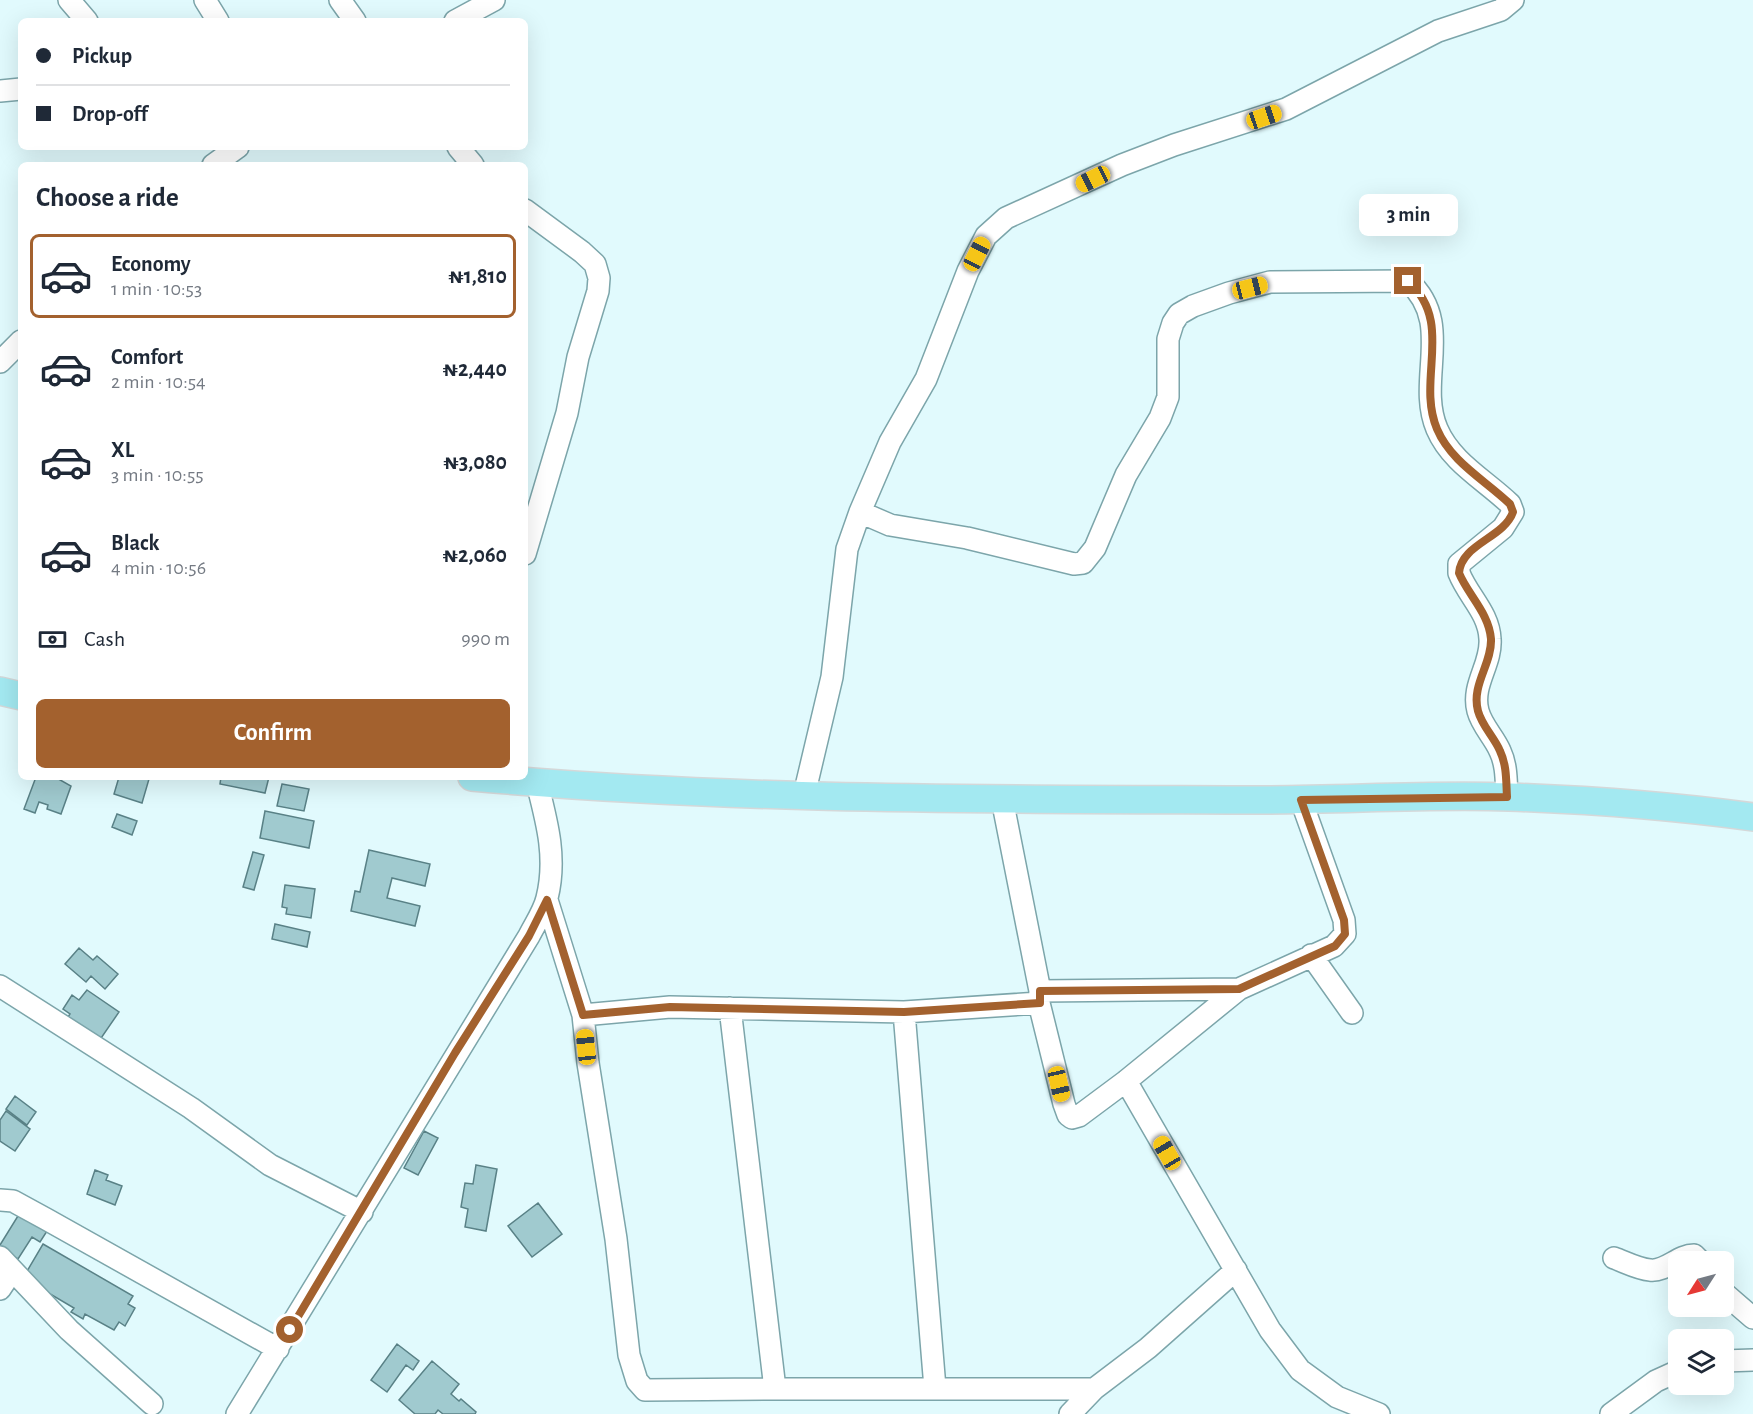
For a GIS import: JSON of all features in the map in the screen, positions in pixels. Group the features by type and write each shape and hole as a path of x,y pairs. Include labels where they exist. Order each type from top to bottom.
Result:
{"main road":[{"path":"0,692 18,695"},
{"path":"515,780 537,783 804,795 1002,800 1507,797 1678,807 1753,817"}],"street":[{"path":"69,0 84,18"},
{"path":"205,0 217,18"},
{"path":"340,0 353,18"},
{"path":"461,18 494,0"},
{"path":"804,795 831,677 848,549 860,512 890,442 926,379 968,271 986,237 1006,218 1122,165 1174,145 1286,110 1438,31 1501,10 1513,0"},
{"path":"0,91 18,89"},
{"path":"217,162 234,150"},
{"path":"460,150 470,162"},
{"path":"528,212 595,264 599,278 598,291 578,357 567,413 528,544"},
{"path":"860,512 890,525 967,538 1074,564 1083,563 1095,548 1126,475 1160,418 1168,397 1168,339 1173,323 1179,314 1193,306 1270,282 1408,281 1417,289 1431,313 1433,417 1437,430 1458,459 1506,499 1513,512 1503,528 1459,564 1459,573 1489,628 1489,658 1477,689 1476,703 1485,727 1500,749 1506,765 1507,797"},
{"path":"0,362 18,344"},
{"path":"237,1414 362,1212 455,1053 529,936 547,900 553,861 548,825 537,783"},
{"path":"1002,800 1040,997 1068,1115 1072,1118 1126,1082 1239,989 1335,946 1345,934 1344,920 1301,800"},
{"path":"547,900 583,1015 588,1063 616,1239 629,1355 637,1381 645,1390 1094,1389"},
{"path":"1311,955 1352,1012"},
{"path":"0,986 191,1108 270,1166 362,1212"},
{"path":"583,1015 670,1007 904,1012 1040,997 1239,989"},
{"path":"730,1008 775,1389"},
{"path":"904,1012 935,1388"},
{"path":"1126,1082 1270,1330 1300,1370 1337,1397 1378,1414"},
{"path":"0,1200 13,1201 278,1349"},
{"path":"1614,1258 1651,1271 1668,1265"},
{"path":"1070,1414 1094,1389 1148,1348 1236,1270"},
{"path":"4,1272 152,1404"},
{"path":"1734,1302 1753,1318"},
{"path":"1734,1361 1753,1360"},
{"path":"1611,1414 1656,1381 1668,1376"}],"building":[{"path":"35,780 60,780 71,786 61,814 47,809 48,805 39,802 35,813 24,809"},
{"path":"118,780 149,780 142,803 114,794"},
{"path":"221,780 268,780 265,793 220,784"},
{"path":"282,784 309,789 304,811 277,806"},
{"path":"265,811 314,821 309,848 260,838"},
{"path":"117,814 137,821 132,835 112,827"},
{"path":"369,850 430,864 425,886 392,878 387,898 420,906 415,926 351,911 355,891 360,892"},
{"path":"253,852 264,855 254,890 243,887"},
{"path":"285,885 315,889 311,918 286,914 287,908 282,907"},
{"path":"275,924 310,932 307,947 272,939"},
{"path":"79,948 93,960 97,956 118,974 105,989 91,976 86,982 65,964"},
{"path":"87,990 119,1012 97,1044 65,1021 70,1014 63,1009 72,995 79,1000"},
{"path":"15,1096 36,1112 27,1125 6,1109"},
{"path":"6,1111 30,1129 15,1151 0,1141 0,1120"},
{"path":"424,1131 438,1138 418,1175 404,1168"},
{"path":"476,1165 497,1169 486,1231 465,1227 468,1209 461,1207 465,1183 473,1184"},
{"path":"95,1170 108,1175 106,1180 122,1186 115,1205 87,1194"},
{"path":"538,1203 562,1234 532,1257 508,1226"},
{"path":"21,1211 49,1228 40,1242 32,1237 18,1259 0,1248 0,1245"},
{"path":"43,1244 133,1296 128,1304 135,1308 125,1326 119,1322 114,1330 85,1314 83,1319 71,1312 74,1308 23,1278"},
{"path":"397,1344 419,1361 413,1370 406,1365 387,1392 371,1380"},
{"path":"432,1361 459,1384 451,1394 459,1401 461,1399 476,1412 475,1414 443,1414 438,1410 435,1414 415,1414 399,1400"}],"route":[{"path":"290,1330 455,1053 529,936 547,900 583,1015 670,1007 904,1012 1040,1003 1040,991 1239,989 1335,946 1345,934 1344,920 1301,800 1507,797 1506,765 1500,749 1485,727 1476,703 1477,689 1489,658 1491,642 1489,628 1481,610 1461,579 1459,564 1503,528 1513,512 1510,504 1501,495 1458,459 1437,430 1433,417 1431,313 1417,289 1408,281"}]}
